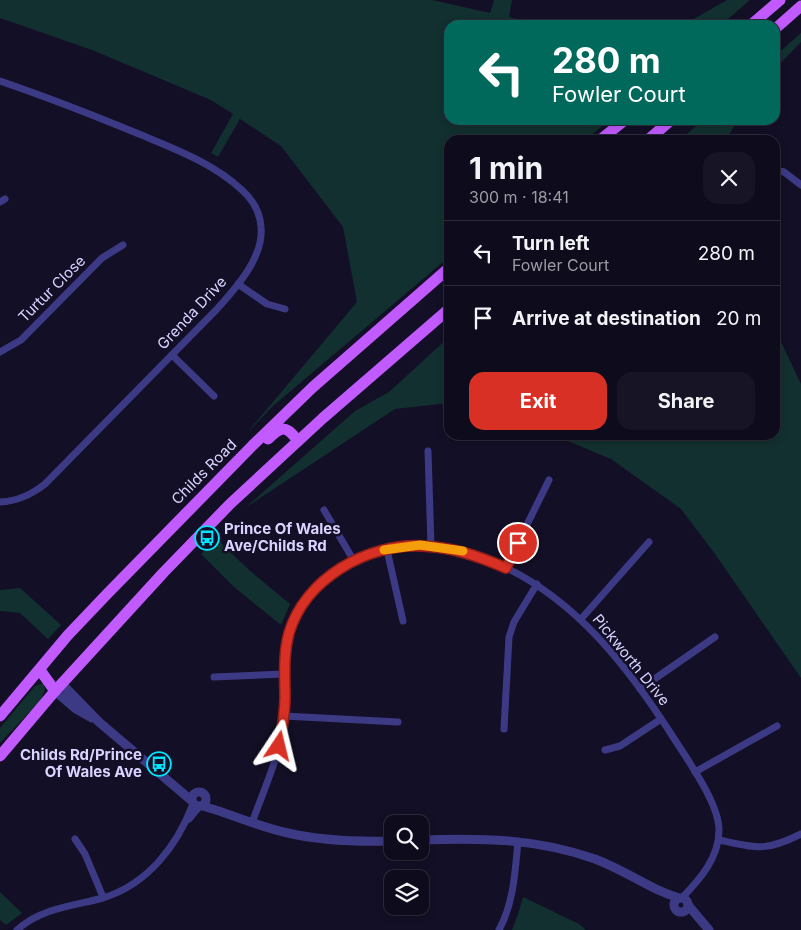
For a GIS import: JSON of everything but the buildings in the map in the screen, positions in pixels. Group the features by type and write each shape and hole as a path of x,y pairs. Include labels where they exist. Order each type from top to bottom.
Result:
{"main road":[{"path":"757,20 780,0"},
{"path":"780,25 801,6"},
{"path":"606,135 618,125"},
{"path":"654,135 665,125"},
{"name":"Childs Road","path":"0,716 108,593 253,445 313,387 444,272"},
{"path":"0,756 58,688 230,504 388,360 444,313"},
{"path":"185,513 206,498 278,430 283,428 288,430 298,441"},
{"path":"40,670 58,688"}],"street":[{"name":"Grenda Drive","path":"0,81 73,107 186,154 210,166 239,187 248,197 257,210 261,237 256,254 238,284 218,309 45,484 28,496 0,502"},
{"path":"780,171 801,185"},
{"name":"Turtur Close","path":"0,352 21,340 102,258 123,245"},
{"path":"238,284 267,304 285,310"},
{"path":"172,355 214,396"},
{"path":"428,451 431,546"},
{"path":"506,568 549,480"},
{"path":"324,510 354,561"},
{"path":"581,619 650,542"},
{"name":"Pickworth Drive","path":"252,823 279,746 284,716 286,646 296,616 305,602 320,584 337,571 354,561 387,550 410,546 431,546 467,552 506,568 537,584 581,619 606,646 640,689 694,772 714,808 720,827 719,840 715,855 682,904"},
{"path":"387,550 403,621"},
{"path":"504,729 509,637 514,622 537,584"},
{"path":"640,689 715,638"},
{"path":"214,677 284,674"},
{"path":"58,688 76,709 99,722 172,783 183,795 252,823 287,833 312,838 353,842 384,841"},
{"path":"284,716 398,722"},
{"path":"606,750 620,746 661,719"},
{"path":"694,772 777,726"},
{"path":"17,930 35,917 46,912 72,904 103,898 124,889 148,872 168,852 198,801"},
{"path":"719,840 764,848 780,844 801,834"},
{"path":"75,839 85,854 103,898"},
{"path":"429,840 490,839 518,841 559,849 596,860 682,904 708,928"},
{"path":"498,930 504,920 511,898 518,841"}],"green space":[{"path":"0,0 432,0 490,13 494,0 512,0 509,17 522,20 444,20 444,125 603,125 592,135 444,135 444,261 273,406 246,434 357,302 343,227 281,146 240,119 218,157 211,153 233,114 211,100 92,50 0,18"},
{"path":"727,0 750,0 727,20 692,20"},
{"path":"801,33 801,42 780,64 780,52"},
{"path":"698,125 735,125 729,135 685,135"},
{"path":"780,340 801,384 801,678 715,554 681,509 611,459 565,440 780,440"},
{"path":"444,342 444,404 395,409 245,508 355,411 389,392"},
{"path":"216,538 249,570 290,604 281,625 234,587 201,554"},
{"path":"20,588 61,625 48,639 20,613 0,611 0,590"},
{"path":"43,683 45,689 41,700 0,743 0,728 35,686"},
{"path":"0,892 22,913 6,925 0,920"},
{"path":"523,897 579,924 586,930 512,930"}],"slow traffic":[{"path":"384,550 420,545 463,551"}],"place":[{"name":"Prince Of Wales Ave/Childs Rd","path":"207,538"},
{"name":"Childs Rd/Prince Of Wales Ave","path":"159,764"}],"route":[{"path":"279,746 284,716 284,674 288,635 296,616 305,602 313,591 328,577 368,555 401,547 420,545 467,552 506,568 518,543"}]}
